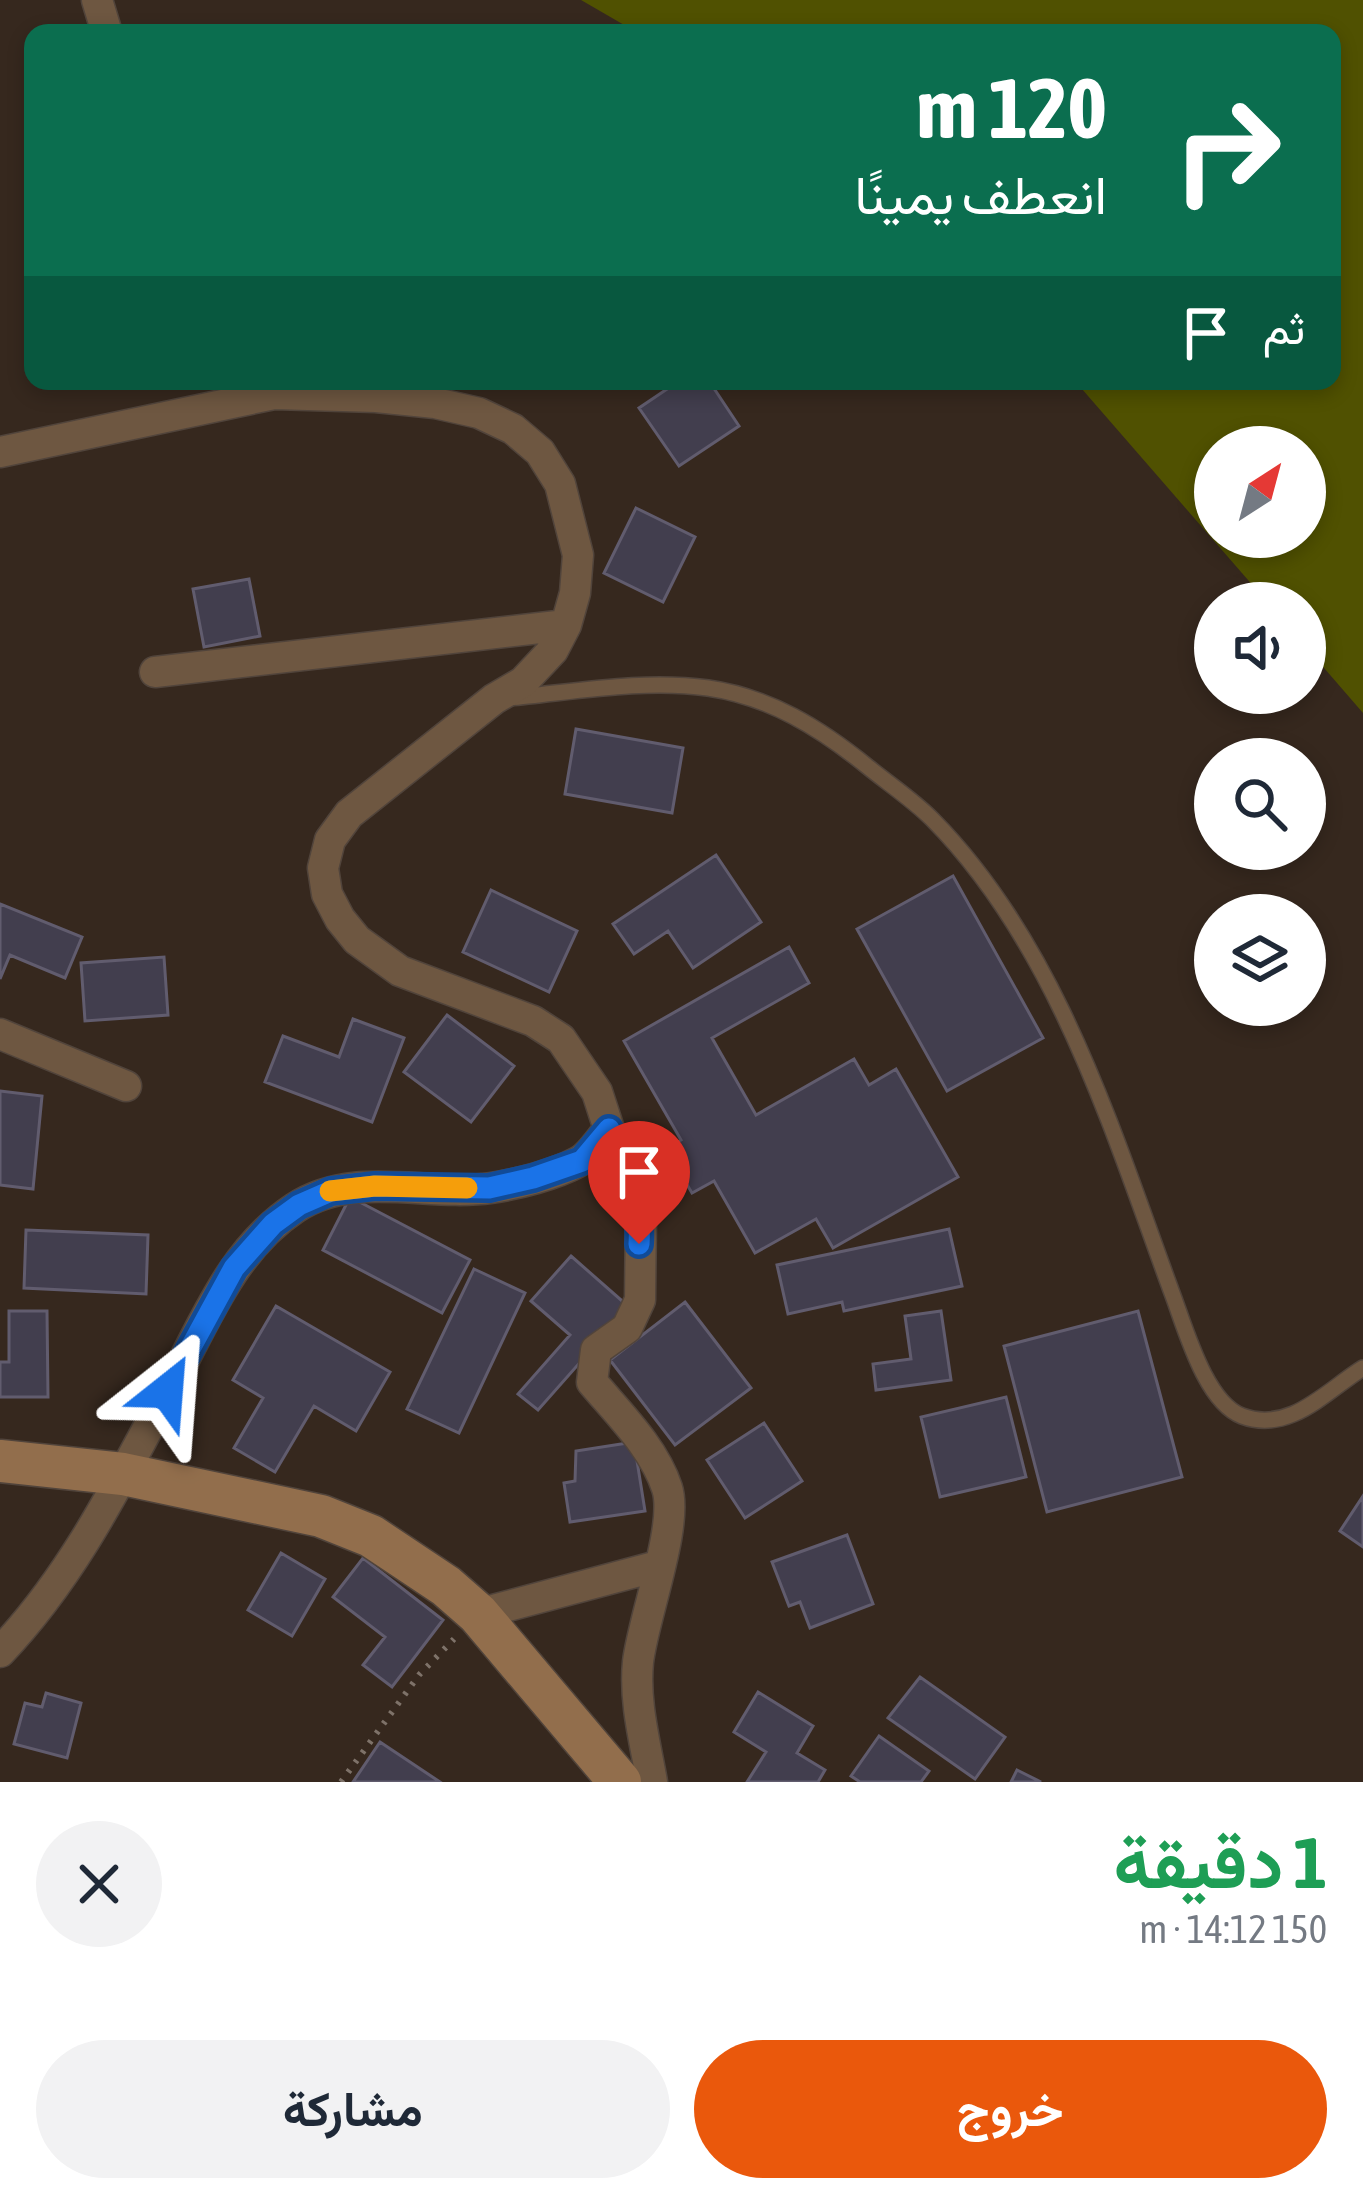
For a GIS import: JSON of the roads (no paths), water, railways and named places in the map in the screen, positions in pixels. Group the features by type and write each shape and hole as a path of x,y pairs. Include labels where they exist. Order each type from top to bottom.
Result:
{"main road":[{"path":"0,1461 123,1474 321,1516 371,1536 446,1586 478,1614 612,1779"}],"street":[{"path":"0,452 263,390"},
{"path":"294,390 436,404 478,413 513,429 540,452 560,484 571,518 578,555 575,593 554,650 523,682 494,699 349,814 330,840 323,868 327,894 357,940 400,971 532,1021 561,1039 597,1092 641,1216 640,1300 627,1328 596,1350 592,1382 657,1464 669,1493 668,1523 637,1666 637,1704 652,1782"},
{"path":"155,672 566,625"},
{"path":"0,1034 126,1086"},
{"path":"0,1652 82,1546 234,1268 273,1224 299,1205 331,1191 375,1186 489,1188 533,1178 582,1161 609,1129"},
{"path":"478,1614 658,1566"}],"lane":[{"path":"494,699 653,686 707,688 756,699 805,720 851,753 931,818 988,887 1039,971 1096,1090 1194,1352 1216,1396 1242,1416 1271,1418 1307,1411 1363,1369"}]}
